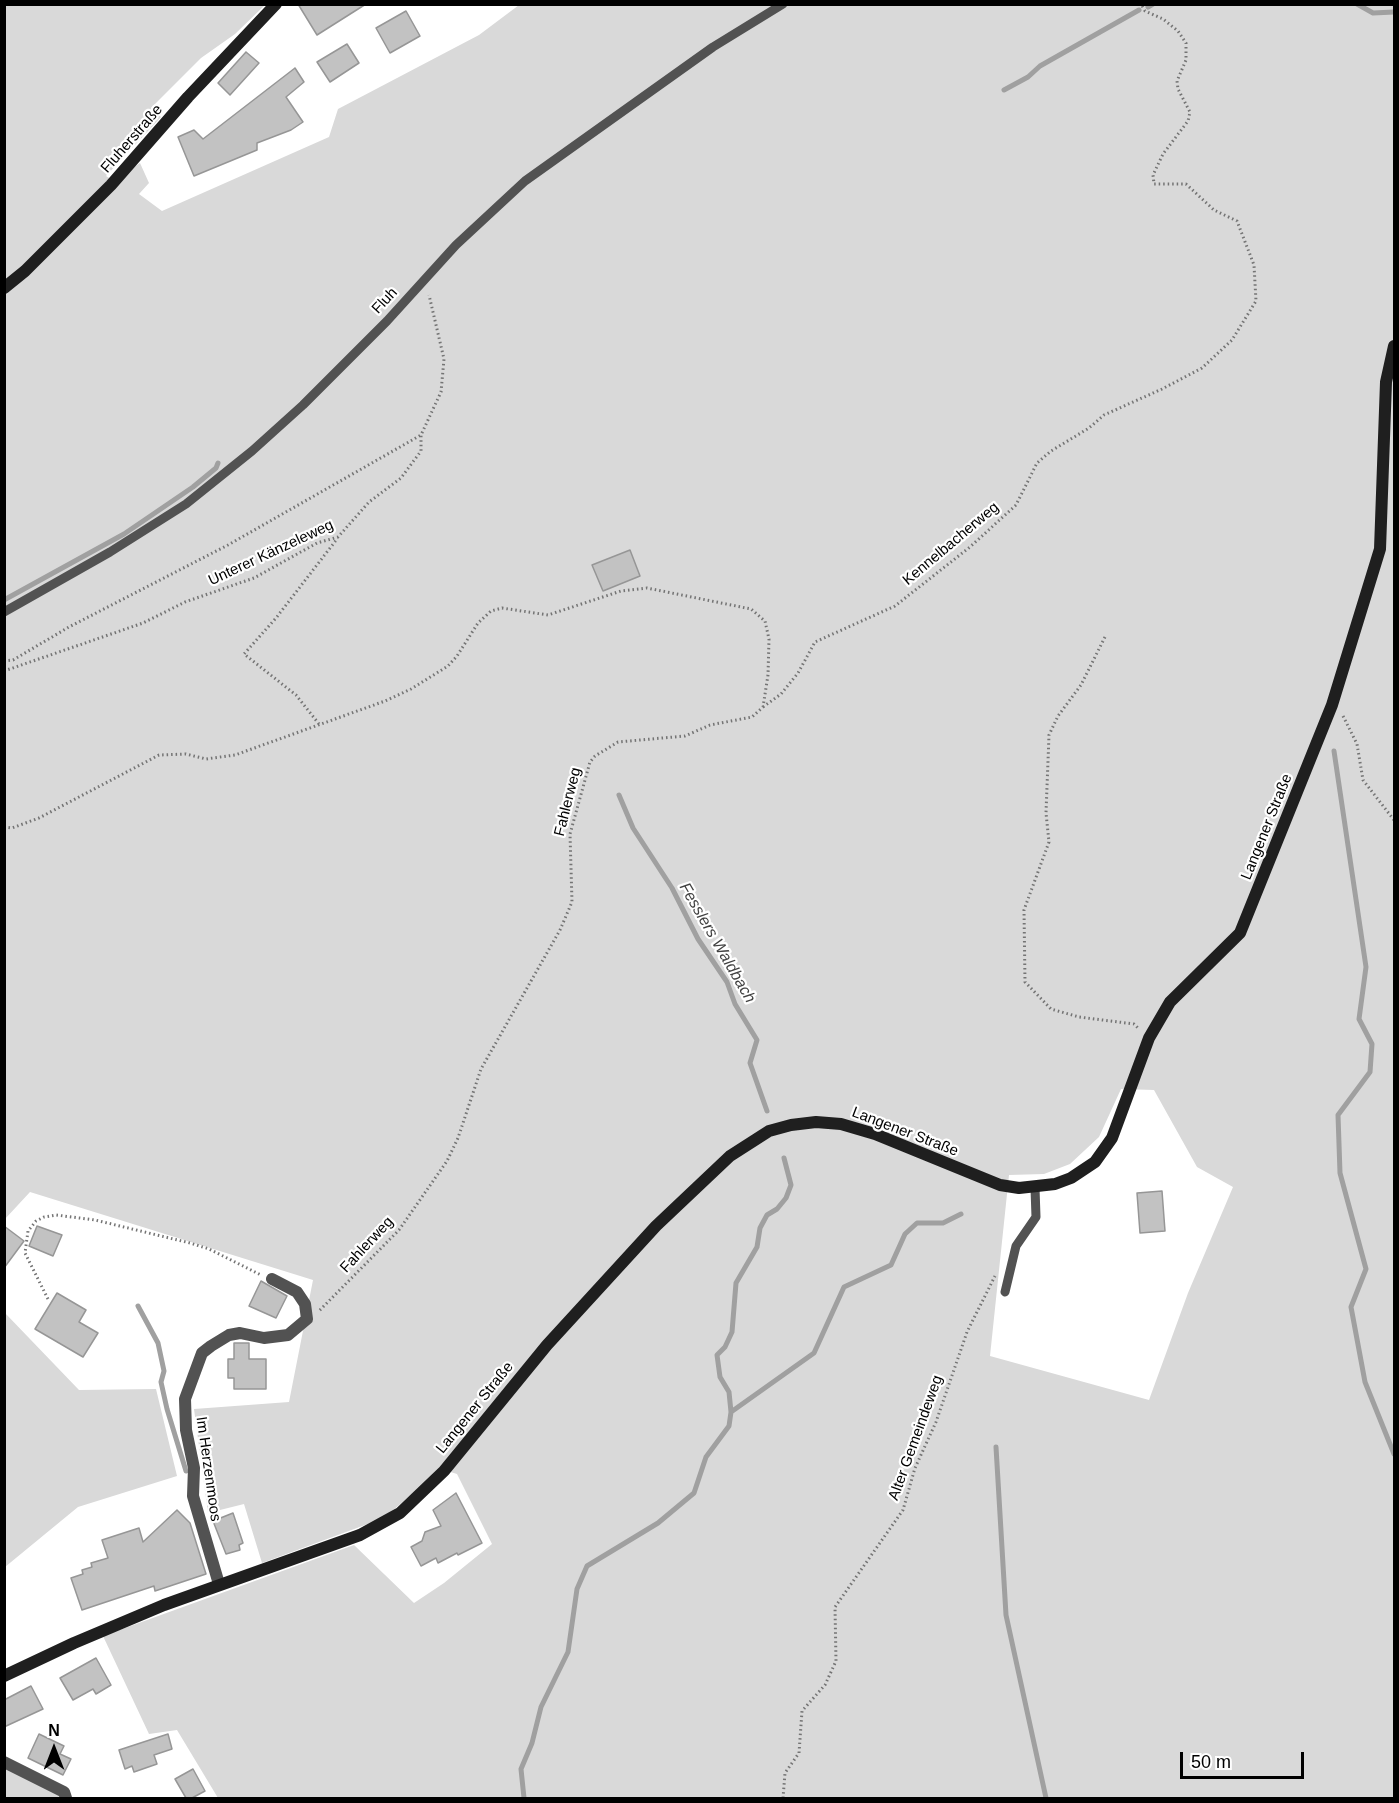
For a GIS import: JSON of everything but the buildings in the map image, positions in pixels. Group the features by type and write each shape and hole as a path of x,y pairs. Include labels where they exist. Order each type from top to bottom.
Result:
{"main road":[{"name":"Fluherstraße","path":"4,288 25,271 105,192 276,4"},
{"name":"Langener Straße","path":"4,1676 74,1643 219,1584 360,1535 389,1521 406,1508 444,1471 547,1345 656,1226 730,1156 769,1131 816,1122 842,1124 875,1134 1000,1185 1035,1188 1071,1178 1095,1162 1120,1120 1149,1038 1170,1002 1240,933 1334,698 1380,549 1386,382 1395,346"}],"street":[{"name":"Im Herzenmoos","path":"219,1584 194,1496 194,1468 186,1430 185,1399 202,1353 211,1346 230,1335 240,1333 264,1338 288,1335 307,1319 304,1304 297,1292 273,1280"},
{"path":"4,1762 64,1792 66,1798"}],"lane":[{"name":"Fluh","path":"4,612 110,552 186,504 252,451 303,405 485,216 525,181 713,47 783,4"},
{"path":"1005,1292 1016,1246 1036,1217 1035,1188"}],"path":[{"name":"Kennelbacherweg","path":"763,707 781,694 798,673 815,642 837,630 869,620 903,600 970,547 1016,505 1037,464 1051,451 1089,428 1104,414 1162,389 1202,368 1232,340 1256,301 1254,265 1237,221 1214,210 1186,184 1154,184 1153,175 1163,154 1188,121 1190,111 1178,89 1177,81 1186,60 1186,43 1178,31 1163,19 1145,10 1141,4"},
{"name":"Unterer Känzeleweg","path":"4,671 144,623 185,602 254,578 317,543 338,537 369,502 401,478 422,451 421,435 441,392 444,359 436,332 434,308 421,284"},
{"path":"4,661 13,660 69,627 228,545 421,435"},
{"path":"318,724 296,695 244,654 276,618 338,537"},
{"path":"4,827 12,828 39,818 159,755 186,754 206,759 227,757 385,701 434,676 458,656 478,623 491,611 509,608 548,615 621,591 647,588 751,609 765,621 769,639 763,707"},
{"path":"1105,637 1081,685 1058,716 1049,735 1046,813 1048,842 1027,896 1024,910 1025,982 1051,1008 1079,1017 1134,1024 1149,1038"},
{"path":"1334,698 1357,744 1364,780 1395,820"},
{"name":"Fahlerweg","path":"318,1313 399,1230 450,1153 467,1117 482,1070 560,930 572,902 570,834 590,762 595,756 618,742 685,736 710,725 752,717 763,707"},
{"path":"48,1299 26,1253 26,1244 28,1231 36,1221 56,1215 105,1222 189,1243 209,1249 273,1280"},
{"name":"Alter Gemeindeweg","path":"783,1798 785,1773 799,1753 802,1711 825,1685 836,1661 835,1607 903,1510 915,1468 936,1422 967,1332 985,1292 1000,1267"}],"shaded area":[{"path":"5,5 265,5 235,34 201,58 151,108 161,117 106,176 114,181 140,163 149,183 139,194 162,211 329,137 338,109 479,35 519,5 1394,5 1394,1798 218,1798 177,1730 149,1734 103,1636 354,1545 414,1603 444,1583 492,1544 457,1474 441,1469 384,1518 262,1563 244,1504 208,1513 194,1409 289,1402 313,1280 30,1192 5,1219","holes":["1121,1089 1154,1090 1197,1167 1233,1187 1188,1293 1149,1400 990,1356 1009,1175 1044,1174 1070,1164 1099,1137"]},
{"path":"5,1313 79,1390 156,1389 177,1476 78,1507 5,1567"},
{"path":"4,1767 60,1795 61,1798 5,1798"}],"waterway":[{"path":"1148,7 1153,4"},
{"path":"1357,4 1373,13 1394,12"},
{"path":"1004,90 1028,77 1040,66 1139,10"},
{"path":"4,600 124,534 193,487 216,468 218,463"},
{"path":"1334,751 1366,967 1359,1019 1372,1044 1370,1072 1338,1115 1340,1173 1366,1269 1351,1307 1365,1382 1394,1454"},
{"name":"Fesslers Waldbach","path":"619,795 633,828 672,888 698,939 727,982 735,1004 757,1040 750,1063 767,1111"},
{"name":"Fesslers Waldbach","path":"524,1798 521,1769 532,1743 541,1707 568,1652 577,1589 587,1566 658,1523 694,1493 706,1457 729,1426 731,1412 729,1392 720,1377 717,1355 725,1347 732,1332 736,1283 757,1247 760,1228 767,1215 777,1209 786,1198 791,1185 784,1158"},
{"path":"731,1412 814,1353 844,1287 891,1265 905,1234 917,1223 943,1223 961,1214"},
{"path":"138,1306 158,1343 164,1371 161,1382 186,1471"},
{"path":"996,1447 1006,1615 1046,1798"}]}
